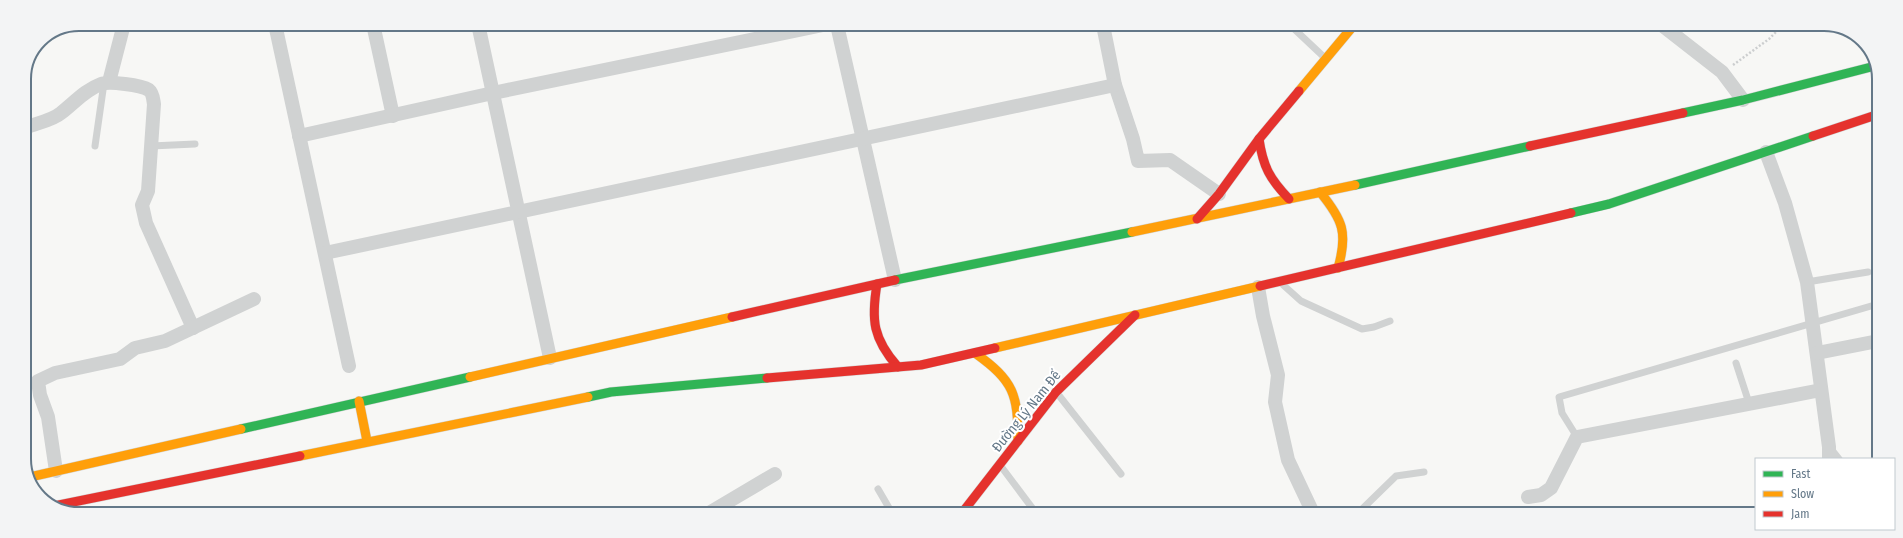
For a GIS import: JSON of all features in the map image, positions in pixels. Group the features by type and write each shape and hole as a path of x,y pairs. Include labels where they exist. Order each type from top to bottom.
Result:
{"street":[{"path":"106,82 122,31"},
{"path":"276,31 349,366"},
{"path":"375,31 393,116"},
{"path":"480,31 550,358"},
{"path":"299,136 493,93 794,31"},
{"path":"838,31 895,280"},
{"path":"1104,31 1115,85 1133,139 1138,161 1170,160 1219,194"},
{"path":"1197,219 1219,194 1259,139 1349,31"},
{"path":"1669,31 1722,72 1743,100"},
{"path":"34,476 895,280 1197,219 1743,100 1870,67"},
{"path":"31,125 60,114 88,91 106,82 148,90 152,94 154,104 148,191 142,205 142,212 193,328"},
{"path":"325,253 1115,85"},
{"path":"63,504 611,392 921,365 1609,204 1872,116"},
{"path":"1259,139 1262,162 1268,177 1289,199"},
{"path":"1766,152 1785,203 1807,282 1829,453"},
{"path":"1320,192 1335,210 1342,224 1345,238 1338,268"},
{"path":"878,284 873,308 873,325 878,341 886,355 898,367"},
{"path":"1258,287 1263,316 1278,375 1275,402 1288,460 1310,507"},
{"path":"56,471 48,417 40,395 38,381 55,373 120,359 135,348 165,342 254,299"},
{"name":"Đường Lý Nam Đế","path":"967,507 1056,392 1135,315"},
{"path":"1817,353 1872,342"},
{"path":"975,353 996,367 1009,382 1016,399 1018,441"},
{"path":"1528,497 1541,496 1551,488 1577,437 1821,390"},
{"path":"359,401 367,441"},
{"path":"719,507 775,474"}],"lane":[{"path":"1296,31 1326,60"},
{"path":"95,146 106,82"},
{"path":"151,146 195,144"},
{"path":"1807,282 1868,272"},
{"path":"1279,281 1301,301 1362,329 1374,327 1390,321"},
{"path":"1577,437 1562,413 1559,397 1872,306"},
{"path":"1736,363 1749,403"},
{"path":"1056,392 1121,474"},
{"path":"1829,453 1838,458"},
{"path":"1000,465 1032,507"},
{"path":"1365,507 1396,476 1424,472"},
{"path":"878,489 888,507"}],"path":[{"path":"1722,72 1750,54 1777,31"}],"traffic: fast":[{"path":"1683,113 1743,100 1870,67"},
{"path":"1571,213 1609,204 1813,136"},
{"path":"1355,185 1530,146"},
{"path":"895,280 1132,232"},
{"path":"241,429 470,377"},
{"path":"588,397 611,392 767,378"}],"traffic: slow":[{"path":"1299,91 1349,31"},
{"path":"1132,232 1355,185"},
{"path":"1320,192 1334,211 1341,227 1343,245 1338,268"},
{"path":"995,348 1260,286"},
{"path":"470,377 732,317"},
{"path":"975,353 998,372 1006,381 1011,390 1017,411 1018,441"},
{"path":"300,456 588,397"},
{"path":"359,401 367,441"},
{"path":"34,476 241,429"}],"traffic: jam":[{"path":"1197,219 1219,194 1259,139 1299,91"},
{"path":"1530,146 1683,113"},
{"path":"1813,136 1872,116"},
{"path":"1259,139 1268,172 1289,199"},
{"path":"1260,286 1571,213"},
{"path":"732,317 895,280"},
{"path":"877,284 874,308 876,328 883,347 898,367"},
{"path":"967,507 1056,392 1135,315"},
{"path":"767,378 921,365 995,348"},
{"path":"64,504 300,456"}]}
